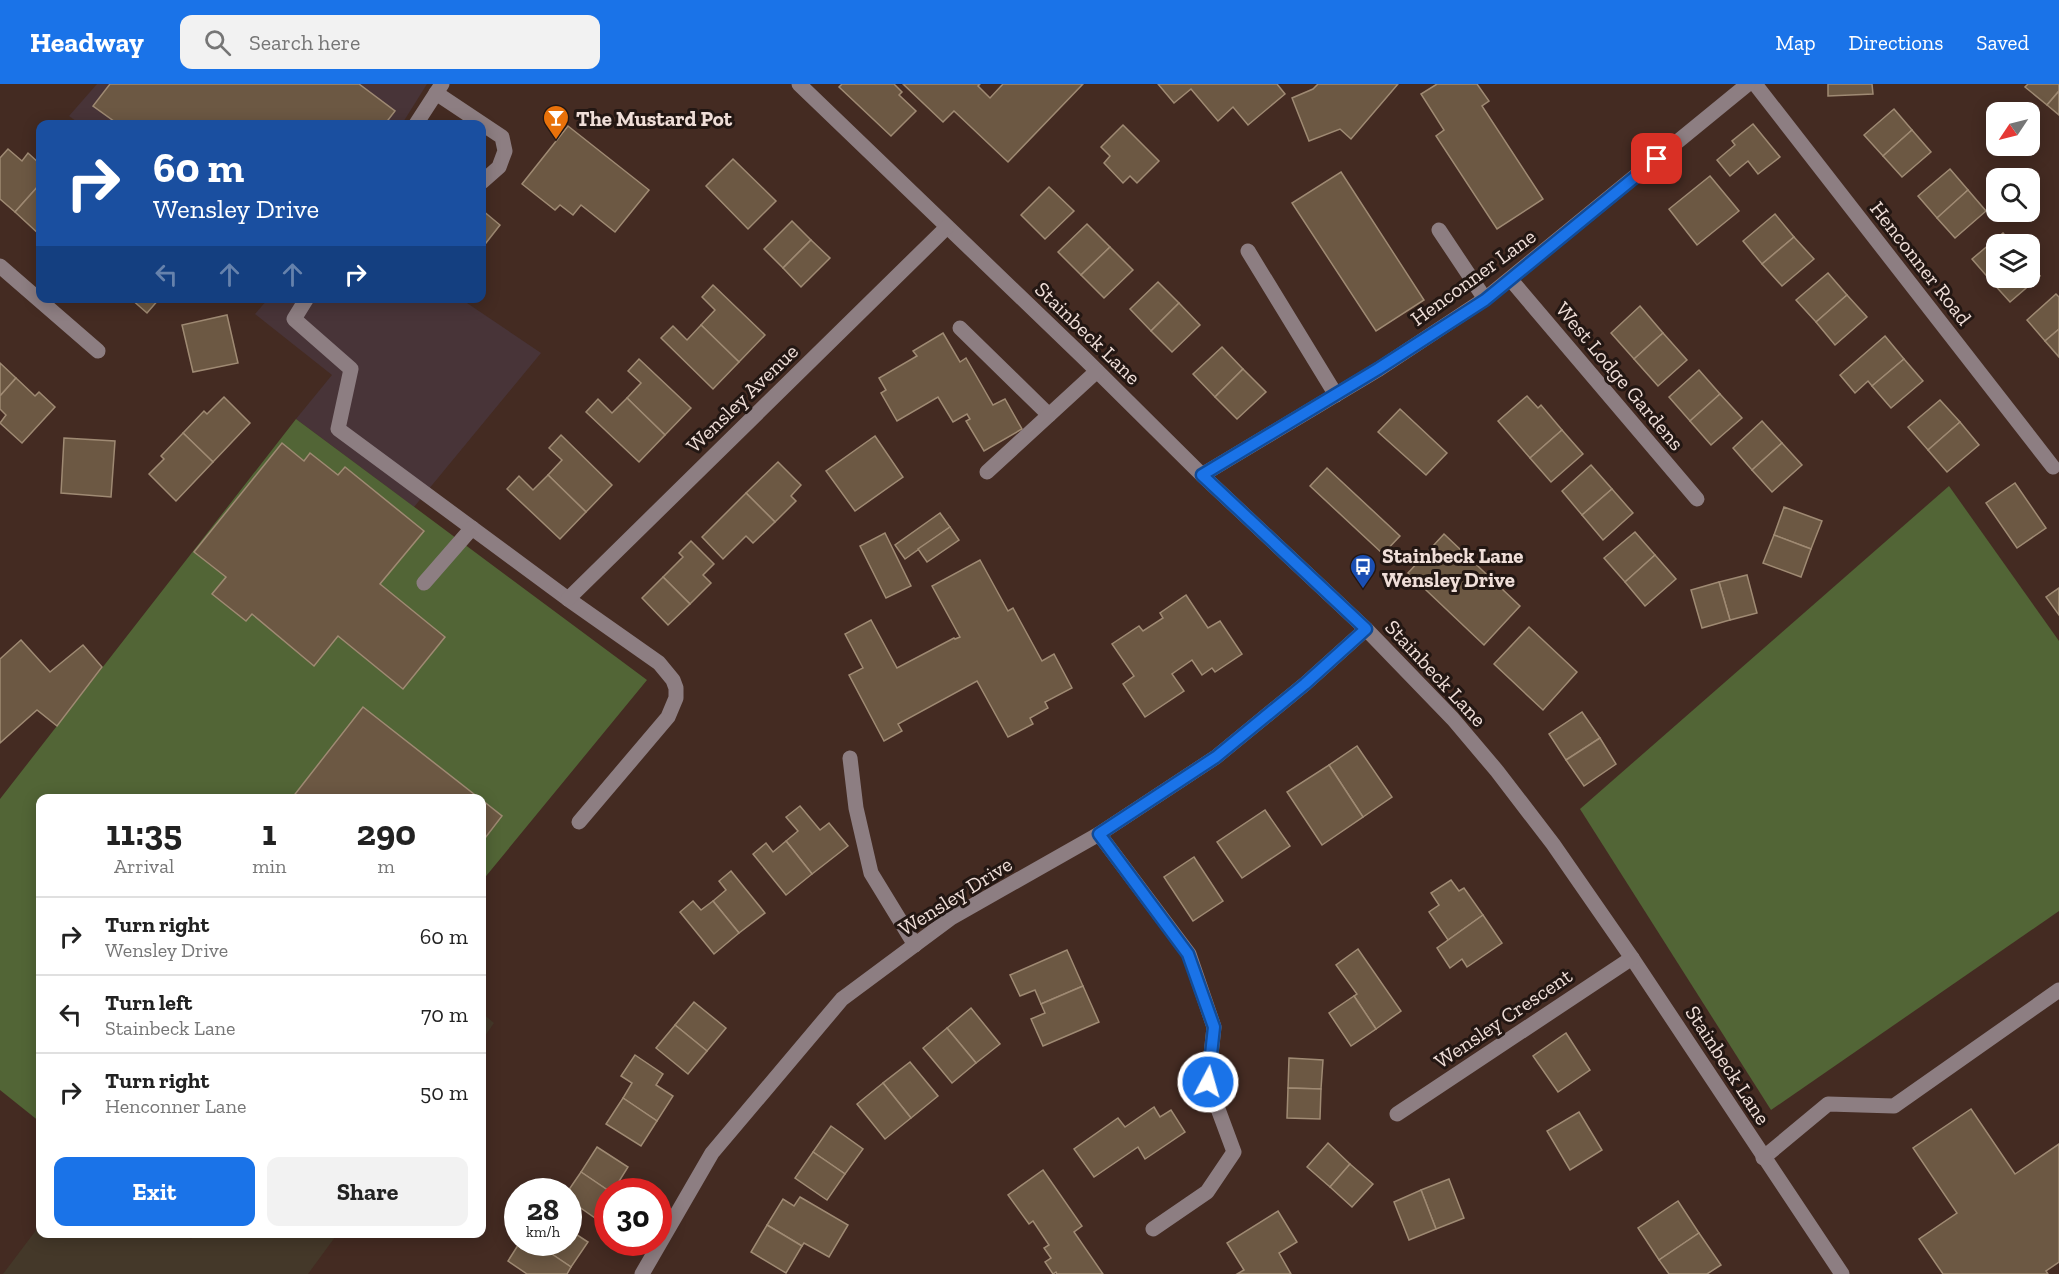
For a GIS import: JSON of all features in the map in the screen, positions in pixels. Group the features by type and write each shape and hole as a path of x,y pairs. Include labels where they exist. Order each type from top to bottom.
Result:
{"street":[{"name":"Stainbeck Lane","path":"799,84 1202,475 1366,629 1453,719 1497,771 1553,844 1632,958 1842,1274"},
{"name":"Henconner Lane","path":"1202,475 1336,395 1485,300 1748,84"},
{"name":"Henconner Road","path":"1755,84 2053,467"},
{"path":"419,120 439,88 480,120"},
{"path":"486,125 502,137 505,151 499,167 486,178"},
{"name":"Wensley Avenue","path":"568,599 946,227"},
{"path":"1439,230 1485,300"},
{"path":"1248,251 1336,395"},
{"path":"0,266 36,297"},
{"name":"West Lodge Gardens","path":"1511,280 1697,499"},
{"path":"43,303 98,351"},
{"path":"304,303 294,319 351,369 338,429 568,599 659,663 673,680 676,698 668,717 579,822"},
{"path":"960,328 1049,415"},
{"path":"987,472 1097,371"},
{"path":"424,583 472,528"},
{"name":"Wensley Drive","path":"642,1274 712,1153 842,999 951,918 1099,834 1216,757 1305,684 1366,629"},
{"path":"850,758 856,808 872,873 915,945"},
{"path":"1099,834 1188,954 1214,1027 1208,1082 1234,1152 1207,1192 1154,1229"},
{"name":"Wensley Crescent","path":"1397,1114 1632,958"},
{"path":"1763,1158 1828,1104 1894,1106 2059,990"}],"shaded area":[{"path":"97,84 427,84 404,120 74,120 69,116"},
{"path":"265,303 467,303 541,353 414,507 296,419 332,375 255,314"},
{"path":"486,1016 494,1023 486,1034"},
{"path":"36,1230 36,1238 334,1238 308,1274 3,1274"}],"green space":[{"path":"296,419 647,680 486,876 486,794 36,794 36,1119 0,1090 0,799"},
{"path":"1949,486 2059,641 2059,911 1771,1110 1580,809"}],"building":[{"path":"110,84 359,84 395,111 388,120 112,120 93,106"},
{"path":"842,84 894,84 902,92 899,95 916,111 891,136 839,87"},
{"path":"903,84 980,84 978,86 990,98 1003,84 1083,84 1008,162 954,111 943,122"},
{"path":"1158,84 1277,84 1285,94 1248,125 1233,107 1218,121 1191,89 1174,103"},
{"path":"1318,84 1398,84 1351,139 1340,129 1309,141 1292,98 1313,89"},
{"path":"1437,84 1477,84 1489,101 1482,106 1543,199 1497,229 1436,136 1444,130 1421,94"},
{"path":"1828,84 1872,84 1873,94 1828,96"},
{"path":"2028,84 2059,84 2059,91 2047,105 2025,87"},
{"path":"2059,91 2059,115 2047,105"},
{"path":"1894,109 1912,130 1883,156 1864,135"},
{"path":"1753,124 1780,157 1758,174 1748,161 1730,176 1717,160 1735,145 1732,141"},
{"path":"1123,125 1159,161 1137,183 1130,176 1123,183 1104,163 1110,156 1101,147"},
{"path":"568,126 649,190 615,232 581,205 573,215 560,205 555,210 522,184"},
{"path":"1912,130 1931,152 1902,177 1883,156"},
{"path":"8,149 22,161 28,153 36,160 36,188 15,212 0,199 0,158"},
{"path":"733,159 776,201 748,229 706,186"},
{"path":"1950,169 1968,190 1937,218 1918,196"},
{"path":"1341,172 1424,300 1376,331 1292,203"},
{"path":"1710,176 1739,211 1697,245 1669,209"},
{"path":"1049,187 1074,211 1045,239 1021,215"},
{"path":"36,188 36,231 15,212"},
{"path":"1968,190 1986,211 1955,238 1937,218"},
{"path":"486,213 500,225 486,243"},
{"path":"1775,214 1794,237 1762,264 1743,241"},
{"path":"792,221 811,240 783,268 764,249"},
{"path":"1087,224 1110,247 1081,275 1058,252"},
{"path":"1794,237 1814,259 1782,286 1762,264"},
{"path":"811,240 830,258 801,287 783,268"},
{"path":"1110,247 1133,270 1104,298 1081,275"},
{"path":"1986,247 1986,275 1972,259"},
{"path":"1828,273 1847,295 1816,322 1796,300"},
{"path":"1158,282 1179,303 1151,331 1130,309"},
{"path":"713,285 765,335 739,362 701,325 715,310 702,297"},
{"path":"1997,288 2026,288 2010,302"},
{"path":"2056,294 2059,297 2059,329 2045,341 2027,320"},
{"path":"1847,295 1867,317 1835,345 1816,322"},
{"path":"136,303 156,303 147,313"},
{"path":"1179,303 1200,325 1172,352 1151,331"},
{"path":"1640,306 1663,333 1634,359 1611,333"},
{"path":"227,315 238,363 193,372 182,325"},
{"path":"701,325 739,362 713,389 661,338 673,326 687,340"},
{"path":"2059,329 2059,357 2045,341"},
{"path":"943,333 960,362 966,358 993,405 1005,399 1022,429 984,451 966,421 970,419 967,414 953,422 938,397 897,421 881,393 886,390 879,378 917,356 913,351"},
{"path":"1663,333 1687,360 1658,386 1634,359"},
{"path":"1885,336 1904,359 1872,386 1868,381 1855,393 1840,375"},
{"path":"1222,347 1243,369 1215,397 1193,374"},
{"path":"639,359 691,408 665,435 627,398 641,383 628,371"},
{"path":"1904,359 1923,381 1891,408 1872,386"},
{"path":"0,363 16,378 0,396"},
{"path":"1243,369 1266,392 1237,419 1215,397"},
{"path":"1699,370 1720,394 1690,421 1669,397"},
{"path":"16,378 35,396 39,392 55,407 22,443 0,423 6,415 0,409 0,396"},
{"path":"1720,394 1742,418 1711,445 1690,421"},
{"path":"1527,396 1538,408 1541,405 1562,430 1530,458 1498,421"},
{"path":"224,397 250,423 213,462 183,433 204,411 207,414"},
{"path":"627,398 665,435 639,462 586,412 598,399 612,413"},
{"path":"1940,400 1960,422 1928,450 1908,427"},
{"path":"1400,409 1447,453 1426,475 1378,432"},
{"path":"1762,421 1782,443 1752,470 1733,448"},
{"path":"1960,422 1979,445 1947,472 1928,450"},
{"path":"1562,430 1583,454 1551,482 1530,458"},
{"path":"183,433 213,462 176,501 149,474 164,459 161,456"},
{"path":"561,435 612,485 586,512 548,475 562,460 549,448"},
{"path":"875,436 903,477 855,511 826,471"},
{"path":"64,438 115,441 111,497 61,493"},
{"path":"282,443 304,461 310,453 338,475 345,467 424,531 380,584 445,637 403,689 338,636 314,666 252,614 246,621 212,594 226,577 194,552"},
{"path":"1782,443 1802,465 1772,492 1752,470"},
{"path":"778,462 801,485 791,496 796,501 775,522 746,493"},
{"path":"1591,465 1612,489 1582,515 1562,491"},
{"path":"1327,468 1400,536 1383,554 1310,486"},
{"path":"548,475 586,512 560,539 507,489 519,476 533,490"},
{"path":"2015,483 2046,528 2017,548 1986,503"},
{"path":"1612,489 1633,513 1603,540 1582,515"},
{"path":"746,493 775,522 753,543 746,536 723,559 702,537"},
{"path":"1784,507 1822,521 1811,549 1774,535"},
{"path":"940,513 950,527 905,559 895,545"},
{"path":"950,527 959,540 927,562 918,549"},
{"path":"1635,532 1655,555 1625,582 1604,558"},
{"path":"885,533 911,586 886,598 860,546"},
{"path":"1444,534 1520,606 1484,645 1408,573"},
{"path":"1774,535 1811,549 1801,577 1763,563"},
{"path":"691,541 714,564 703,575 711,583 690,604 663,577 683,557 679,553"},
{"path":"1655,555 1676,579 1645,606 1625,582"},
{"path":"980,560 1008,611 1013,608 1042,661 1054,654 1072,688 1045,702 1048,708 1030,718 1033,724 1008,737 977,681 898,724 902,731 884,741 849,675 863,668 845,634 871,620 897,668 960,637 932,586"},
{"path":"1747,575 1757,613 1730,620 1719,582"},
{"path":"663,577 690,604 668,625 642,598"},
{"path":"1719,582 1730,620 1702,628 1691,590"},
{"path":"2059,588 2059,615 2046,597"},
{"path":"1186,595 1208,628 1220,621 1242,654 1215,672 1212,668 1202,675 1192,660 1172,674 1184,691 1145,717 1123,684 1134,676 1112,644 1139,626 1143,631 1163,618 1160,613"},
{"path":"1529,627 1577,672 1543,710 1494,664"},
{"path":"21,640 50,672 83,645 102,667 57,726 37,710 0,743 0,659"},
{"path":"363,707 474,794 295,794"},
{"path":"1582,712 1600,738 1566,760 1549,734"},
{"path":"1600,738 1616,764 1584,786 1566,760"},
{"path":"1357,746 1392,797 1363,817 1329,765"},
{"path":"1329,765 1363,817 1322,845 1287,792"},
{"path":"486,803 502,816 486,837"},
{"path":"800,806 820,830 829,823 848,846 812,874 786,841 798,831 786,817"},
{"path":"1265,810 1290,846 1242,878 1217,842"},
{"path":"786,841 812,874 786,895 753,854 766,843 773,852"},
{"path":"1194,857 1223,901 1193,921 1164,877"},
{"path":"731,871 765,913 739,933 713,901 726,890 719,881"},
{"path":"1451,880 1459,891 1464,888 1483,915 1448,940 1429,912 1439,905 1431,893"},
{"path":"693,901 701,910 713,901 739,933 714,954 680,912"},
{"path":"1483,915 1502,943 1467,967 1462,959 1450,968 1437,948"},
{"path":"1358,949 1401,1011 1376,1029 1354,996 1357,994 1336,965"},
{"path":"1067,950 1083,986 1041,1004 1035,990 1020,996 1010,975"},
{"path":"1083,986 1099,1022 1043,1046 1031,1019 1045,1013 1041,1004"},
{"path":"1354,996 1376,1029 1351,1046 1329,1013"},
{"path":"694,1002 726,1028 707,1051 675,1025"},
{"path":"971,1008 1000,1044 976,1063 947,1028"},
{"path":"675,1025 707,1051 688,1074 656,1048"},
{"path":"947,1028 976,1063 952,1083 923,1048"},
{"path":"1566,1033 1590,1070 1558,1092 1533,1056"},
{"path":"635,1055 663,1074 656,1085 673,1096 657,1121 623,1098 632,1083 621,1076"},
{"path":"1289,1058 1323,1060 1321,1089 1288,1088"},
{"path":"910,1062 938,1096 911,1118 883,1083"},
{"path":"883,1083 911,1118 885,1139 857,1104"},
{"path":"1288,1088 1321,1089 1320,1119 1287,1118"},
{"path":"623,1098 657,1121 641,1146 606,1124"},
{"path":"1154,1107 1160,1117 1171,1110 1185,1132 1145,1159 1138,1147 1094,1177 1074,1149 1118,1118 1125,1127"},
{"path":"1971,1109 2015,1174 2059,1144 2059,1262 2046,1271 2048,1274 1943,1274 1919,1239 1957,1213 1913,1148"},
{"path":"1579,1112 1602,1150 1570,1170 1547,1131"},
{"path":"831,1126 863,1149 845,1174 813,1152"},
{"path":"1328,1143 1350,1164 1330,1187 1307,1167"},
{"path":"597,1147 628,1167 621,1178 594,1178 594,1181 581,1172"},
{"path":"813,1152 845,1174 827,1200 795,1178"},
{"path":"1350,1164 1373,1184 1352,1207 1330,1187"},
{"path":"1043,1170 1082,1226 1074,1232 1103,1274 1057,1274 1056,1272 1053,1274 1045,1262 1051,1258 1044,1248 1049,1245 1033,1221 1029,1224 1008,1195"},
{"path":"581,1172 594,1181 594,1217 582,1209 582,1178 577,1178"},
{"path":"1449,1179 1464,1218 1436,1229 1421,1190"},
{"path":"1421,1190 1436,1229 1409,1240 1394,1202"},
{"path":"800,1197 848,1225 829,1257 804,1243 802,1246 767,1225 783,1199 794,1206"},
{"path":"1678,1201 1699,1233 1659,1260 1638,1228"},
{"path":"1278,1211 1297,1242 1279,1253 1291,1274 1237,1274 1244,1270 1227,1243"},
{"path":"767,1225 802,1246 786,1273 751,1252"},
{"path":"1699,1233 1721,1265 1707,1274 1669,1274 1659,1260"},
{"path":"582,1238 588,1242 582,1251"},
{"path":"511,1256 555,1256 571,1267 567,1274 527,1274 508,1261"},
{"path":"555,1256 578,1256 571,1267"}],"place":[{"name":"The Mustard Pot","path":"556,141"},
{"name":"Stainbeck Lane Wensley Drive","path":"1363,590"}],"route":[{"path":"1208,1082 1214,1027 1188,954 1099,834 1216,757 1305,684 1366,629 1202,475 1378,369 1485,300 1657,159"}]}
